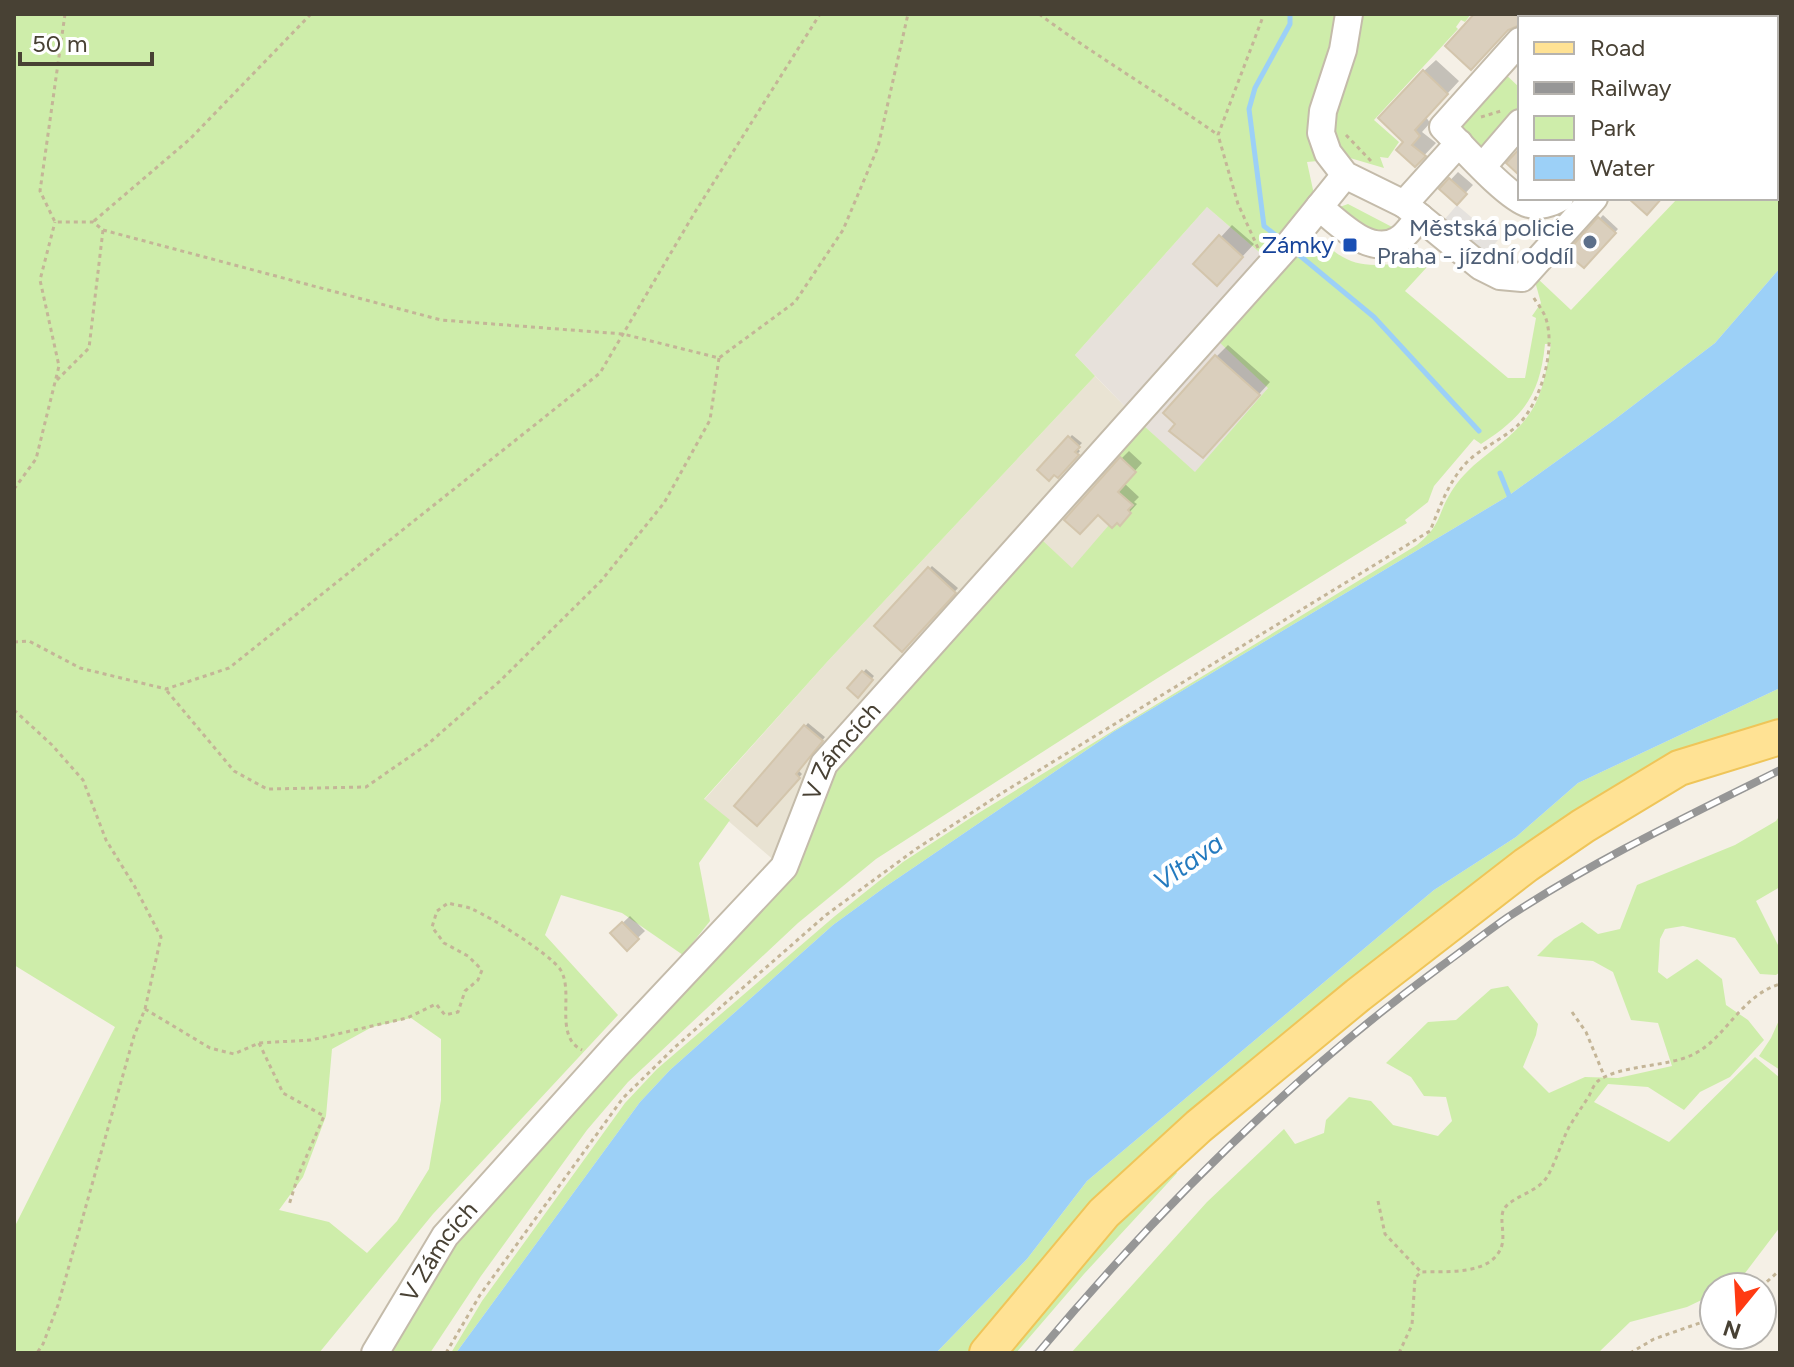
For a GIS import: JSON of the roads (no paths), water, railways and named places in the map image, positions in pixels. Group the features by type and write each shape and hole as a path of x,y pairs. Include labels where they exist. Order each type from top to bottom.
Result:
{"main road":[{"path":"987,1353 1104,1213 1199,1126 1514,874 1583,826 1679,768 1780,737"}],"street":[{"path":"1349,14 1343,50 1323,111 1321,133 1328,153 1345,175 1403,204 1480,266 1500,276 1522,278 1592,200"},
{"path":"1518,43 1443,127 1518,198"},
{"path":"1483,166 1518,125"},
{"path":"1319,207 1364,241 1381,245 1398,240 1403,204 1459,143"},
{"name":"V Zámcích","path":"375,1353 445,1236 603,1060 784,867 824,764 1288,246 1345,175"},
{"path":"1522,200 1529,204 1544,204 1555,200"}],"water":[{"name":"Vltava","path":"1780,268 1780,688 1578,783 1516,837 1434,890 1087,1181 1027,1259 936,1353 456,1353 640,1102 670,1070 833,925 1113,732 1508,496 1715,343"}],"waterway":[{"path":"1283,241 1264,226 1249,109 1255,88 1290,24 1290,14"},
{"path":"1293,250 1374,317 1479,431"},
{"path":"1500,473 1510,498"}],"railway":[{"path":"1038,1353 1130,1248 1227,1148 1330,1054 1384,1010 1491,929 1541,896 1642,839 1780,770"}],"place":[{"name":"Městská policie Praha - jízdní oddíl","path":"1590,242"},
{"name":"Zámky","path":"1350,245"}]}
